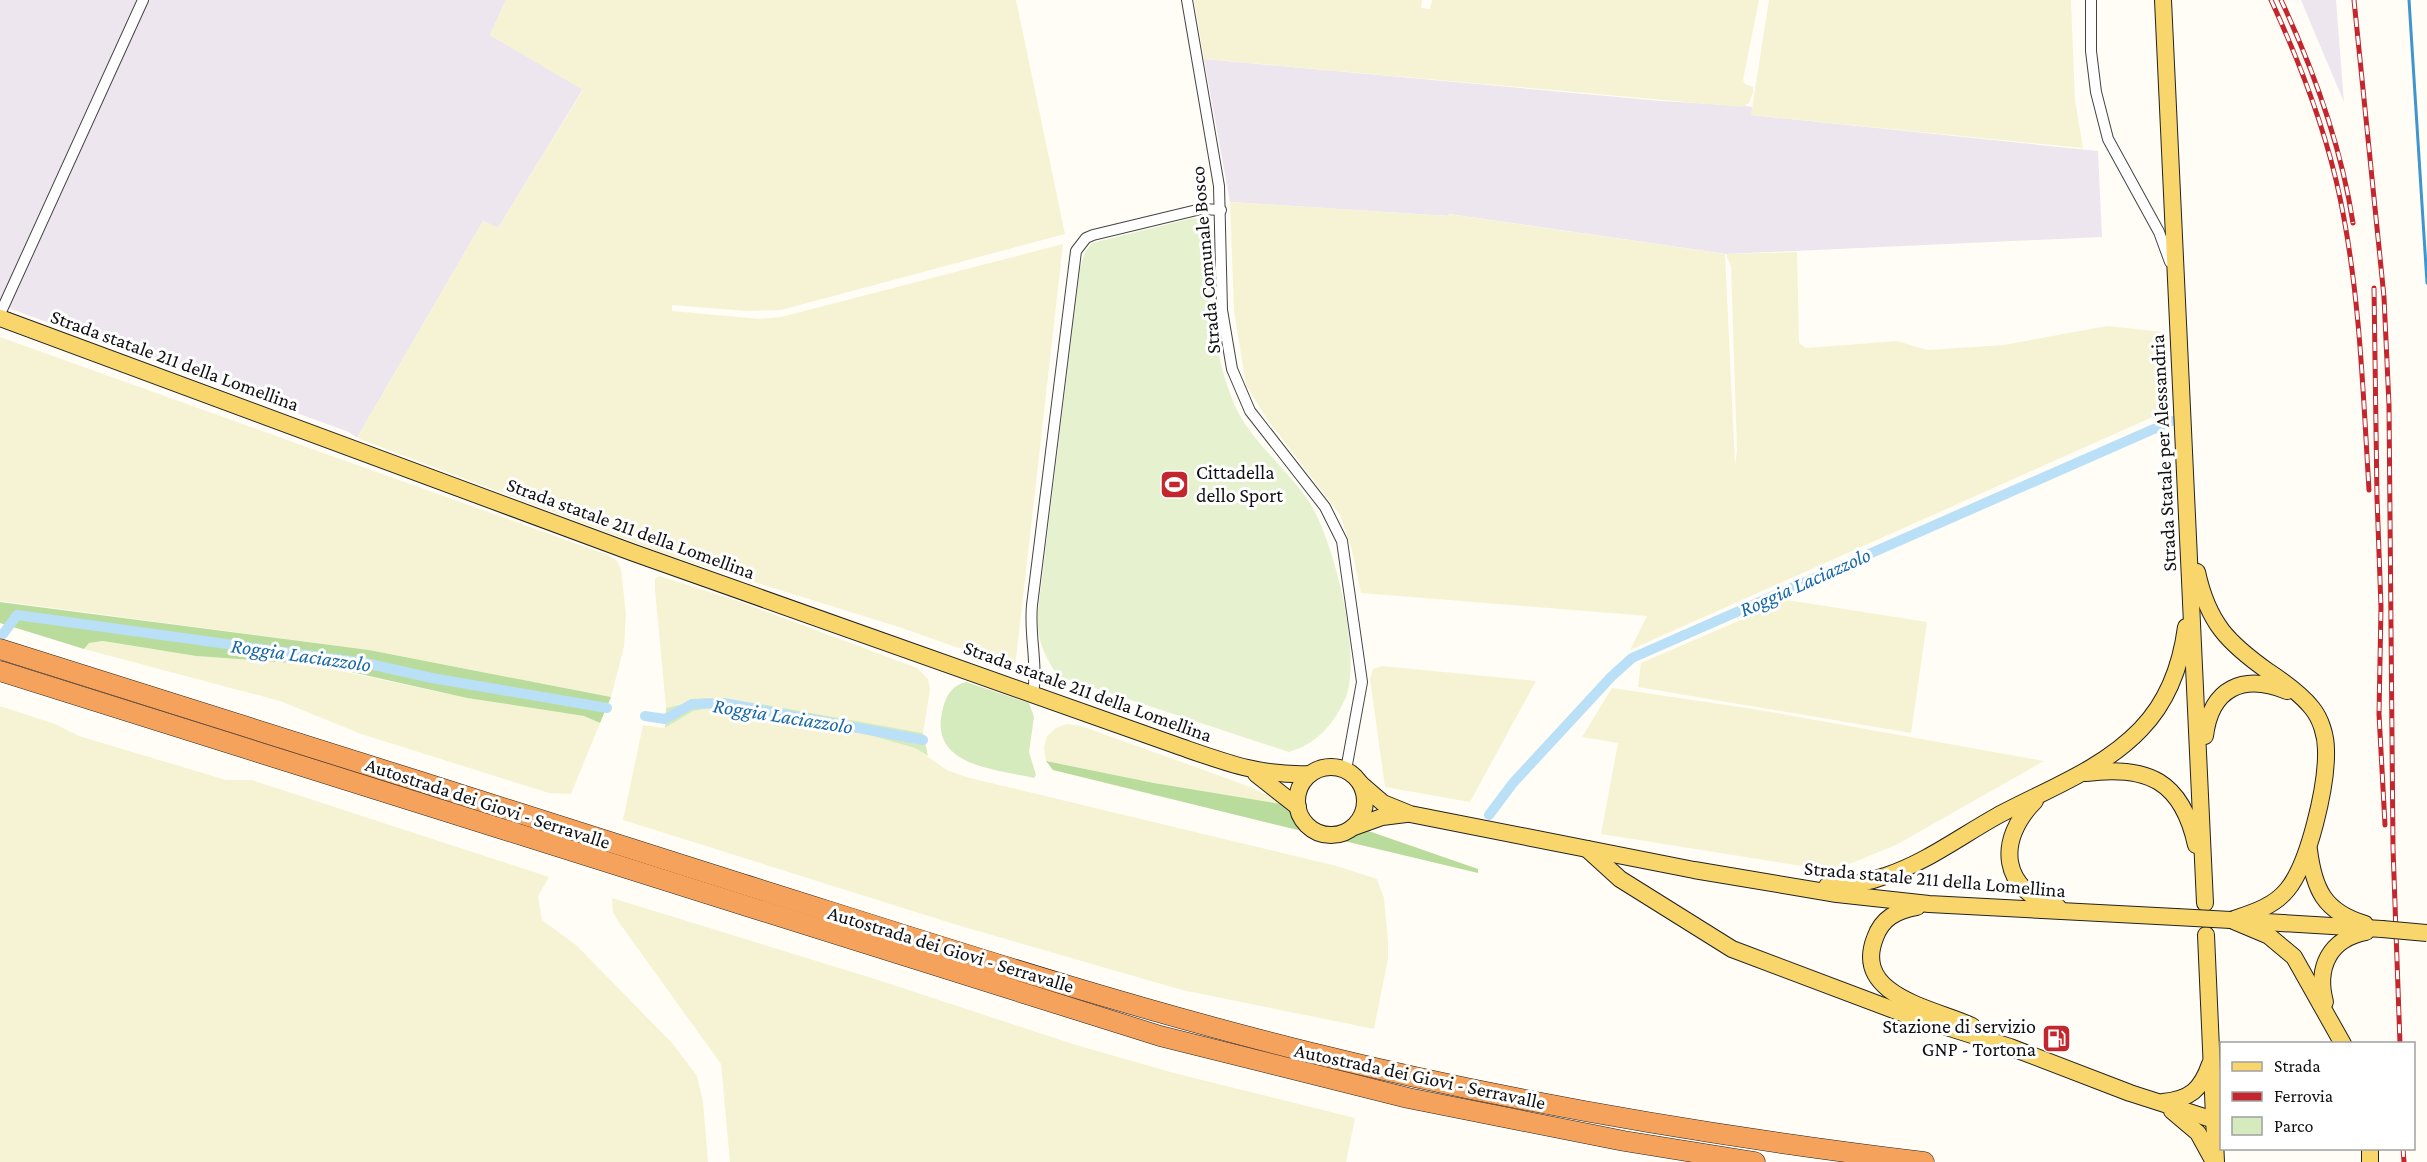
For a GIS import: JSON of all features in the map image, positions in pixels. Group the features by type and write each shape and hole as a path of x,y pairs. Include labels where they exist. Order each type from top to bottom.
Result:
{"highway":[{"name":"Autostrada dei Giovi - Serravalle","path":"0,649 857,920 1210,1027 1415,1077 1627,1120 1790,1146 1924,1162"},
{"name":"Autostrada dei Giovi - Serravalle","path":"0,671 1160,1036 1420,1100 1624,1141 1755,1162"}],"main road":[{"name":"Strada Statale per Alessandria","path":"2163,0 2205,903"},
{"name":"Strada statale 211 della Lomellina","path":"0,316 634,554 1250,771 1280,776 1310,774 1331,767 1346,770 1383,803 1410,814 1785,886 1929,904 2427,933"},
{"path":"2189,532 2202,591 2218,628 2230,643 2301,698 2319,721 2326,751 2309,850 2292,882 2277,899 2256,912 2231,920"},
{"path":"1785,886 1835,886 1885,877 2079,774 2122,746 2156,710 2169,688 2180,661 2191,590"},
{"path":"2201,793 2207,718 2221,697 2238,686 2261,682 2301,698"},
{"path":"2079,774 2123,770 2154,778 2166,786 2185,810 2193,831 2204,882"},
{"name":"Strada statale 211 della Lomellina","path":"1250,771 1273,785 1298,807 1303,821 1321,834 1342,834 1382,817 1410,814"},
{"path":"1298,807 1301,786 1310,774"},
{"path":"1354,827 1362,816 1366,804 1361,784"},
{"path":"2042,794 2022,814 2014,827 2010,857 2013,872 2020,884 2042,902 2098,915"},
{"path":"1587,849 1620,879 1732,949 1899,1012 2010,1047 2159,1102 2218,1120"},
{"path":"2309,850 2315,886 2330,906 2350,919 2382,930"},
{"path":"1929,904 1897,912 1879,927 1872,945 1872,960 1876,974 1895,995 1965,1023 2010,1047"},
{"path":"2231,920 2257,929 2283,945 2305,974 2342,1042"},
{"path":"2329,1017 2322,990 2322,975 2328,955 2345,939 2382,930"},
{"path":"2206,934 2212,1056 2218,1120 2215,1162"},
{"path":"2159,1102 2184,1099 2197,1091 2202,1084 2212,1056"},
{"path":"2159,1102 2191,1125 2215,1162"}],"street":[{"path":"0,316 142,0"},
{"name":"Strada Comunale Bosco","path":"1187,0 1214,149 1221,210 1223,319 1232,369 1250,411 1325,507 1342,541 1362,682 1346,770"},
{"path":"2091,0 2092,61 2096,92 2108,139 2159,232 2170,258 2176,291"},
{"path":"1033,694 1035,660 1030,623 1076,251 1086,238 1093,235 1201,209 1221,210"}],"shaded area":[{"path":"0,0 506,0 490,35 583,89 498,228 483,221 357,438 349,432 0,305"},
{"path":"506,0 1016,0 1065,234 781,310 747,311 672,305 672,311 760,319 781,317 1063,244 1015,668 899,627 664,554 357,438 483,221 498,228 583,90 490,35"},
{"path":"1194,0 1422,0 1421,8 1430,9 1432,0 1759,0 1743,80 1745,84 1753,87 1753,93 1749,103 1742,107 1204,59"},
{"path":"1769,0 2071,0 2075,100 2083,148 1751,115"},
{"path":"2301,0 2336,0 2344,102 2319,43"},
{"path":"1204,59 1661,101 1746,106 1752,107 1752,115 2098,151 2102,237 1726,254 1449,214 1448,216 1230,202"},
{"path":"1230,202 1447,216 1448,214 1725,254 1735,465 1737,450 1731,267 1726,254 1797,252 1799,343 1806,348 1897,341 1927,350 2004,345 2107,326 2163,332 2166,411 1630,650 1647,616 1361,593 1352,550 1340,515 1267,419 1246,385 1234,311"},
{"path":"0,337 608,555 617,561 621,569 626,614 624,647 611,697 369,650 0,601"},
{"path":"659,576 735,600 917,668 928,679 930,690 923,733 714,698 690,701 666,708 655,590 655,579"},
{"path":"1787,600 1927,622 1911,733 1638,687 1641,663"},
{"path":"103,641 196,656 304,663 467,698 584,716 600,723 571,794 549,793 361,734 280,701 84,649 89,643"},
{"path":"1382,666 1536,681 1470,802 1385,787 1370,679 1373,669"},
{"path":"1612,688 1760,710 2044,761 1896,845 1842,867 1808,867 1601,834 1618,743 1582,737"},
{"path":"0,706 55,724 79,736 226,780 252,780 549,877 538,896 542,920 576,945 673,1044 697,1076 703,1102 708,1162 0,1162"},
{"path":"715,707 859,731 915,748 947,770 966,777 1337,866 1377,879 1384,898 1388,959 1374,1029 1182,990 957,925 623,820 643,725 665,728 692,711"},
{"path":"1067,724 1081,726 1240,783 1293,806 1154,783 1046,761 1044,747 1047,736 1056,728"},
{"path":"612,898 872,978 1076,1045 1174,1073 1355,1118 1346,1162 730,1162 721,1064 618,921 613,912"}],"green space":[{"name":"Cittadella dello Sport","path":"1193,218 1208,222 1211,230 1213,246 1212,316 1220,362 1229,392 1251,432 1310,503 1328,544 1343,598 1350,654 1350,678 1346,697 1331,724 1324,731 1308,744 1289,752 1058,676 1039,638 1038,611 1080,268 1085,252 1092,243"},
{"path":"0,602 369,650 611,697 600,723 584,716 467,698 320,665 196,656 103,641 89,643 84,649 0,623"},
{"path":"966,682 1029,703 1034,717 1029,752 1036,775 1034,778 984,767 968,761 954,753 945,742 941,727 944,703 954,688"},
{"path":"705,698 761,704 923,733 928,756 915,748 859,732 715,707 693,711 665,728 666,708"},
{"path":"1046,761 1154,783 1293,806 1303,828 1302,831 1053,770"},
{"path":"1360,828 1478,869 1478,873 1344,841"}],"waterway":[{"path":"2409,0 2427,283"},
{"name":"Roggia Laciazzolo","path":"1489,815 1513,783 1611,677 1632,658 2172,421"},
{"name":"Roggia Laciazzolo","path":"3,634 17,615 365,663 432,678 607,708"},
{"name":"Roggia Laciazzolo","path":"645,716 665,719 692,704 724,703 923,740"}],"railway":[{"path":"2271,0 2311,97 2340,198 2356,307 2369,490"},
{"path":"2281,0 2325,109 2341,165 2353,223"},
{"path":"2354,0 2384,297 2389,405 2393,848 2400,1042"},
{"path":"2374,288 2381,607 2379,714 2385,825"},
{"path":"2403,1150 2404,1162"}],"place":[{"name":"Cittadella dello Sport","path":"1175,484"},
{"name":"Stazione di servizio GNP - Tortona","path":"2057,1038"}]}
